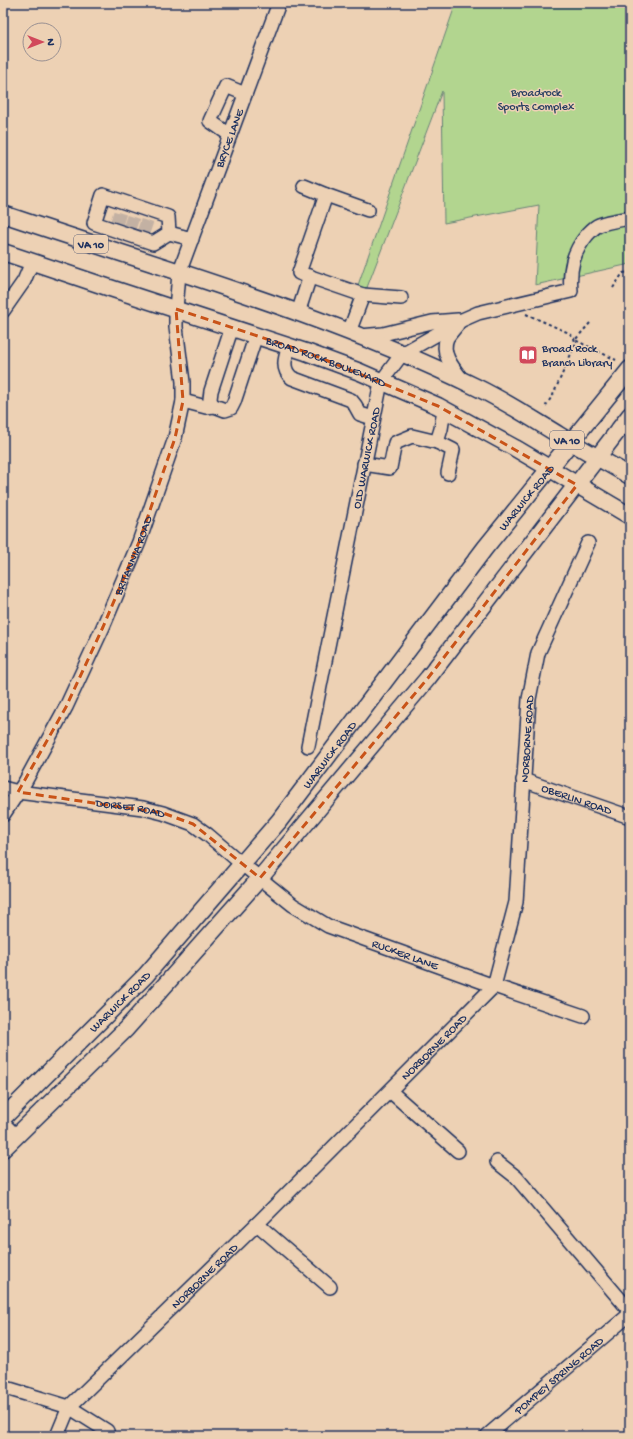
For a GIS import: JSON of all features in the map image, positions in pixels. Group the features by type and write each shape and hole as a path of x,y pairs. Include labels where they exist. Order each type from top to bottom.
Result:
{"main road":[{"name":"VA 10","path":"3,214 298,313 355,334 506,402 630,476"},
{"name":"BROAD ROCK BOULEVARD","path":"3,252 289,346 360,372 444,410 515,448 630,516"},
{"name":"WARWICK ROAD","path":"3,1118 146,975 279,821 485,548 630,369"},
{"name":"WARWICK ROAD","path":"3,1149 126,1029 260,878 428,678 630,415"}],"street":[{"name":"BRYCE LANE","path":"180,273 279,3"},
{"path":"230,135 210,121 226,86 245,94"},
{"path":"304,186 368,210"},
{"path":"326,195 299,273 363,295 401,298"},
{"path":"118,220 132,222 149,216 168,217 169,233"},
{"name":"OLD WARWICK ROAD","path":"308,746 381,382 402,354 462,320 478,313 571,291 570,278 573,261 579,245 593,228 599,225 630,218"},
{"path":"118,220 132,222 144,238 153,243 169,233 192,239"},
{"path":"106,249 118,220"},
{"path":"141,260 144,238"},
{"path":"3,311 24,281 32,262"},
{"name":"BRITANNIA ROAD","path":"3,815 25,782 66,707 103,627 140,542 175,438 183,401 183,382 176,327 176,309 180,273"},
{"path":"298,313 310,276"},
{"path":"363,295 355,334 383,334 432,322 462,320"},
{"path":"462,320 447,338 446,347 446,355 462,381"},
{"path":"214,406 210,402 210,391 232,327"},
{"path":"183,401 206,407 214,406 228,410 234,402 256,335"},
{"path":"289,346 284,365 288,375 292,378 351,400 360,414 373,418"},
{"path":"437,442 444,410"},
{"path":"364,464 390,468 395,443 412,436 437,442 453,450 448,473"},
{"name":"NORBORNE ROAD","path":"57,1436 69,1407 257,1224 494,986 516,902 529,699 538,653 588,544"},
{"name":"OBERLIN ROAD","path":"523,780 630,817"},
{"name":"DORSET ROAD","path":"3,788 18,792 144,808 163,813 193,824 242,864"},
{"name":"RUCKER LANE","path":"242,864 293,905 328,926 494,986 583,1016"},
{"path":"390,1091 458,1151"},
{"path":"3,1123 16,1136"},
{"path":"497,1162 516,1176 630,1313"},
{"path":"257,1224 330,1288"},
{"name":"POMPEY SPRING ROAD","path":"488,1436 630,1313"},
{"path":"3,1387 69,1407 108,1431"}],"path":[{"path":"613,288 623,273 630,272"},
{"path":"523,313 569,333 575,340 616,360"},
{"path":"545,407 553,395 575,345 575,340 590,323"}],"highlighted area":[{"path":"176,309 306,352 438,406 577,485 428,678 260,878 193,824 163,813 18,792 66,707 103,627 139,542 175,438 183,401"}],"green space":[{"name":"Broadrock Sports Complex","path":"456,3 630,3 630,264 535,285 539,205 444,223 442,91 355,319 348,314"}],"tunnel":[{"path":"116,225 120,212"},
{"path":"129,229 133,217"},
{"path":"143,233 147,221"}],"place":[{"name":"Broad Rock Branch Library","path":"528,355"}]}
